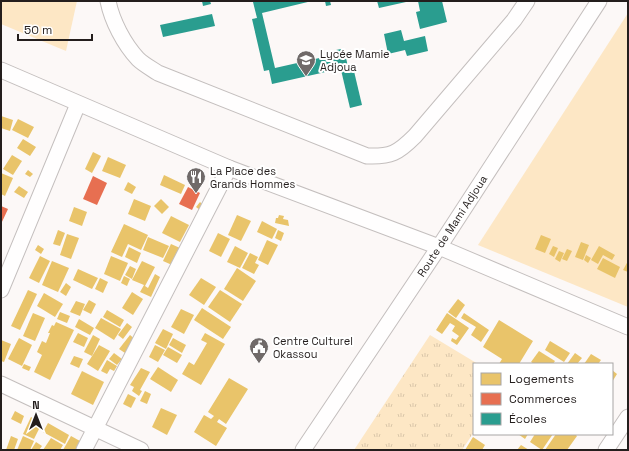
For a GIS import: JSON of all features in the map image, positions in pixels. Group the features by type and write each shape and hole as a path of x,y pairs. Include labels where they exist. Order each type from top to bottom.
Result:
{"street":[{"path":"108,1 109,7 122,37 138,59 158,73 367,156 379,156 392,154 403,148 415,136 514,20 527,1"},
{"name":"Route de Mami Adjoua","path":"303,450 439,247 599,1"},
{"path":"1,70 229,168 439,247 628,327"},
{"path":"1,290 78,104"},
{"path":"84,450 229,168"},
{"path":"1,384 141,450"},
{"path":"606,450 628,417"}],"green space":[{"path":"1,1 77,1 66,51 1,24"},
{"path":"628,13 628,307 478,245"},
{"path":"430,335 476,363 473,363 473,434 462,450 354,450"}],"building: Logements":[{"path":"1,116 13,120 10,131 1,128"},
{"path":"18,119 34,127 28,138 12,130"},
{"path":"23,139 36,147 30,156 17,148"},
{"path":"93,152 101,156 92,173 85,169"},
{"path":"12,155 22,161 13,175 3,169"},
{"path":"108,157 126,165 120,178 102,171"},
{"path":"28,170 33,174 30,177 25,174"},
{"path":"1,173 13,178 5,196 1,194"},
{"path":"164,175 185,185 181,194 160,185"},
{"path":"128,182 136,187 132,194 124,190"},
{"path":"19,186 28,192 24,198 14,192"},
{"path":"134,199 151,206 145,221 128,214"},
{"path":"161,199 169,207 162,214 154,206"},
{"path":"200,202 204,206 200,210 196,207"},
{"path":"74,207 87,212 82,226 69,221"},
{"path":"237,215 251,221 241,241 228,235"},
{"path":"279,215 284,216 283,219 288,220 289,226 275,223 276,218 278,218"},
{"path":"171,216 189,225 180,242 162,233"},
{"path":"262,221 277,229 272,239 257,232"},
{"path":"124,224 148,235 141,250 128,244 122,257 111,252"},
{"path":"58,230 65,233 60,246 53,244"},
{"path":"278,230 284,233 281,241 275,238"},
{"path":"218,233 230,239 221,257 209,251"},
{"path":"67,234 79,238 71,259 60,255"},
{"path":"541,235 551,239 545,253 535,249"},
{"path":"148,237 169,246 163,258 143,250"},
{"path":"267,240 278,245 268,265 258,260"},
{"path":"581,242 589,245 583,260 575,257"},
{"path":"171,244 180,248 172,265 163,261"},
{"path":"38,245 44,249 41,254 35,250"},
{"path":"235,246 248,253 240,268 227,262"},
{"path":"553,246 558,248 554,257 549,254"},
{"path":"599,246 615,255 612,260 603,255 598,264 591,260"},
{"path":"129,247 141,253 137,263 125,257"},
{"path":"567,249 572,251 567,261 562,259"},
{"path":"559,251 564,253 560,262 555,259"},
{"path":"250,253 258,257 255,263 259,265 254,274 242,268"},
{"path":"586,255 591,258 588,263 584,260"},
{"path":"40,256 50,261 39,283 29,278"},
{"path":"111,256 128,263 120,281 104,274"},
{"path":"603,258 620,267 615,278 597,269"},
{"path":"52,261 69,268 58,292 42,285"},
{"path":"142,261 155,267 145,286 148,288 155,274 160,277 151,297 140,292 144,285 132,280"},
{"path":"628,261 628,272 623,270"},
{"path":"130,266 136,269 132,279 125,275"},
{"path":"237,268 256,281 243,301 224,289"},
{"path":"78,269 98,278 92,289 73,280"},
{"path":"124,276 130,279 127,286 121,283"},
{"path":"100,278 108,282 103,293 95,289"},
{"path":"201,278 216,287 204,305 189,295"},
{"path":"66,283 71,287 66,296 60,292"},
{"path":"28,290 37,294 20,330 11,326"},
{"path":"220,290 242,304 230,322 208,307"},
{"path":"132,292 143,299 133,315 122,308"},
{"path":"44,293 63,304 55,317 37,306"},
{"path":"458,299 465,305 456,318 448,312"},
{"path":"89,300 96,304 91,314 83,310"},
{"path":"76,301 85,304 80,316 70,312"},
{"path":"202,308 231,327 223,339 194,320"},
{"path":"181,309 194,315 184,334 171,327"},
{"path":"107,310 124,320 120,327 103,317"},
{"path":"60,312 70,316 67,323 57,319"},
{"path":"33,313 45,318 35,341 23,336"},
{"path":"447,313 469,328 457,345 451,341 452,338 456,340 459,336 452,331 455,326 450,323 442,334 436,330"},
{"path":"464,313 489,330 481,342 471,335 476,327 461,318"},
{"path":"101,318 121,329 114,340 95,328"},
{"path":"79,319 94,328 90,335 75,327"},
{"path":"499,320 533,341 520,363 500,363 502,359 483,347"},
{"path":"56,322 74,330 50,380 34,372 42,355 37,352 42,341 46,343 50,333 48,333 52,325 54,326"},
{"path":"127,323 132,327 123,339 118,335"},
{"path":"163,329 173,334 166,349 155,343"},
{"path":"78,333 88,338 84,347 73,342"},
{"path":"205,333 225,344 201,385 182,374 189,362 194,365 207,343 201,340"},
{"path":"93,335 100,339 92,356 84,352"},
{"path":"130,335 136,340 125,353 119,349"},
{"path":"19,338 32,345 22,366 8,359"},
{"path":"173,338 186,345 182,353 169,345"},
{"path":"1,340 11,344 4,362 1,361"},
{"path":"550,341 570,353 564,362 545,350"},
{"path":"99,345 110,351 98,371 87,364"},
{"path":"155,345 165,350 158,362 149,357"},
{"path":"168,347 182,355 177,363 163,355"},
{"path":"539,351 555,361 554,363 531,362"},
{"path":"114,353 122,359 117,365 109,359"},
{"path":"575,353 582,358 578,363 568,363"},
{"path":"591,354 601,360 599,363 585,363"},
{"path":"74,356 83,359 79,368 70,364"},
{"path":"107,360 117,366 114,371 110,369 107,374 101,371"},
{"path":"24,364 31,367 29,371 22,368"},
{"path":"158,367 178,380 171,392 150,379"},
{"path":"141,368 150,372 140,390 142,391 139,396 132,391 134,387 130,385"},
{"path":"82,371 104,382 93,405 71,394"},
{"path":"613,371 617,374 613,380"},
{"path":"229,378 248,389 226,424 219,419 217,422 227,428 216,446 194,432 204,415 211,419 214,416 208,412"},
{"path":"145,391 151,394 147,404 140,401"},
{"path":"128,394 136,398 131,408 123,404"},
{"path":"161,408 177,415 167,435 152,427"},
{"path":"15,411 24,416 21,424 11,419"},
{"path":"31,417 42,423 34,439 23,434"},
{"path":"48,423 69,435 65,444 43,432"},
{"path":"519,435 527,435 525,439"},
{"path":"534,435 552,435 542,450 530,442"},
{"path":"555,435 577,436 567,450 545,450"},
{"path":"11,436 18,439 14,450 6,450"},
{"path":"23,436 34,441 30,450 17,450"},
{"path":"71,436 80,441 76,450 63,450"},
{"path":"473,437 485,445 482,450 465,450"},
{"path":"51,438 63,445 60,450 43,450"},
{"path":"36,442 42,446 39,450 31,450"},
{"path":"521,445 529,450 517,450"}],"building: Commerces":[{"path":"93,176 107,183 97,205 83,199"},
{"path":"188,187 200,193 192,210 179,204"},
{"path":"1,206 8,209 1,224"}],"building: Écoles":[{"path":"202,1 210,1 211,4 203,6"},
{"path":"312,1 262,13 275,68 337,54 336,50 341,49 342,54 345,53 348,67 272,84 269,70 264,71 252,19 257,18 253,2"},
{"path":"325,1 330,1 331,5 326,6"},
{"path":"377,1 406,1 406,2 379,8"},
{"path":"418,1 442,1 447,22 420,29 416,12 420,11"},
{"path":"212,14 215,26 163,37 160,25"},
{"path":"401,30 404,41 425,36 428,51 407,56 405,50 388,54 384,34"},
{"path":"353,67 362,105 350,108 341,70"}],"place":[{"name":"Lycée Mamie Adjoua","path":"306,77"},
{"name":"La Place des Grands Hommes","path":"196,194"},
{"name":"Centre Culturel Okassou","path":"259,364"}]}
